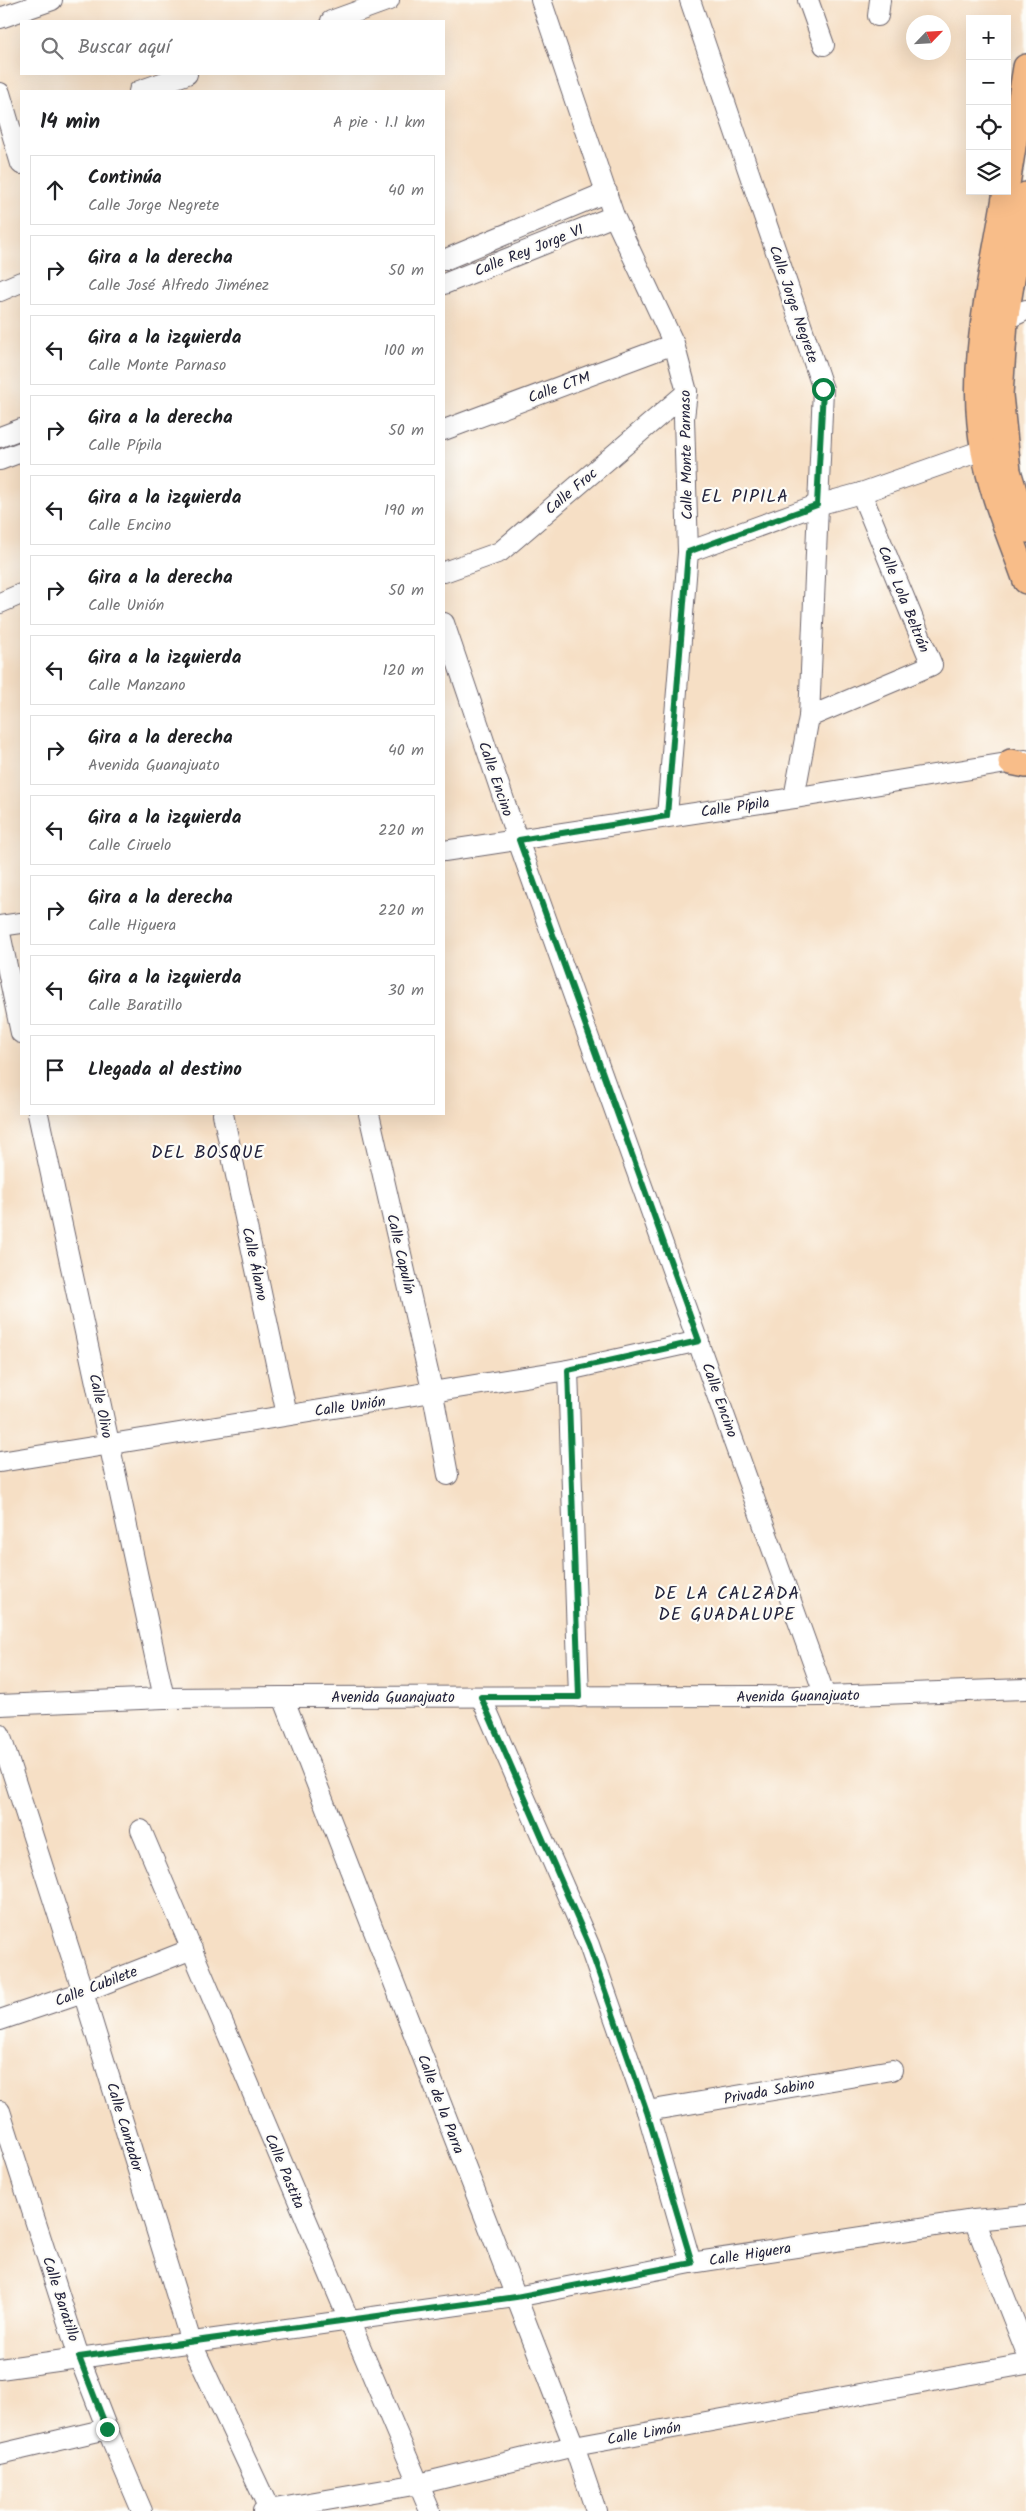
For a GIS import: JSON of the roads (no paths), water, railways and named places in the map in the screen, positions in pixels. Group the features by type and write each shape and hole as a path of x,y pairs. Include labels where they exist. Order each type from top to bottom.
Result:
{"main road":[{"path":"1011,159 1026,67"},
{"path":"1006,195 1001,404 1008,471 1026,530"},
{"path":"1025,575 993,492 983,450 978,395 1004,320 1026,195"}],"street":[{"path":"0,18 52,0"},
{"path":"334,20 389,0"},
{"name":"Calle Monte Parnaso","path":"541,0 614,216 674,344 687,392 684,418 688,552 667,816"},
{"name":"Calle Jorge Negrete","path":"690,0 823,389 809,717 794,798"},
{"path":"808,0 824,45"},
{"path":"141,90 183,75"},
{"path":"0,93 20,161"},
{"name":"Calle Rey Jorge VI","path":"445,260 607,192"},
{"name":"Calle Rey Jorge VI","path":"445,284 614,216"},
{"path":"0,291 20,282"},
{"name":"Calle CTM","path":"445,430 674,344"},
{"name":"Calle Froc","path":"445,572 500,552 687,392"},
{"path":"0,437 20,429"},
{"path":"688,552 817,505 861,493 983,450"},
{"path":"0,460 20,452"},
{"name":"Calle Lola Beltrán","path":"809,717 932,665 861,493"},
{"path":"0,603 20,594"},
{"name":"Calle Encino","path":"445,626 511,821 826,1696"},
{"name":"Calle Pípila","path":"445,851 1021,762"},
{"path":"0,926 20,923"},
{"path":"0,933 20,1028"},
{"name":"Calle Olivo","path":"38,1115 164,1698"},
{"name":"Calle Álamo","path":"223,1115 287,1415"},
{"name":"Calle Capulín","path":"369,1115 432,1394 448,1475"},
{"name":"Calle Unión","path":"0,1462 287,1415 432,1394 568,1370 699,1341"},
{"path":"568,1370 579,1697"},
{"name":"Avenida Guanajuato","path":"0,1705 164,1698 826,1696 1026,1689"},
{"name":"Calle de la Parra","path":"283,1697 574,2446 596,2511"},
{"path":"481,1697 589,1945 647,2112 692,2263"},
{"name":"Calle Cantador","path":"0,1734 83,1992 191,2342 267,2511"},
{"name":"Calle Pastita","path":"140,1830 430,2511"},
{"name":"Calle Cubilete","path":"0,2020 83,1992 192,1949"},
{"name":"Privada Sabino","path":"647,2112 892,2070"},
{"name":"Calle Baratillo","path":"0,2111 79,2357 142,2511"},
{"name":"Calle Higuera","path":"0,2369 347,2319 516,2297 692,2263 974,2220 1026,2215"},
{"path":"974,2220 1026,2351"},
{"name":"Calle Limón","path":"267,2511 419,2484 574,2446 1026,2364"},
{"path":"0,2454 107,2429"}],"district":[{"name":"EL PIPILA","path":"745,496"},
{"name":"DEL BOSQUE","path":"208,1152"},
{"name":"DE LA CALZADA DE GUADALUPE","path":"727,1604"}]}
